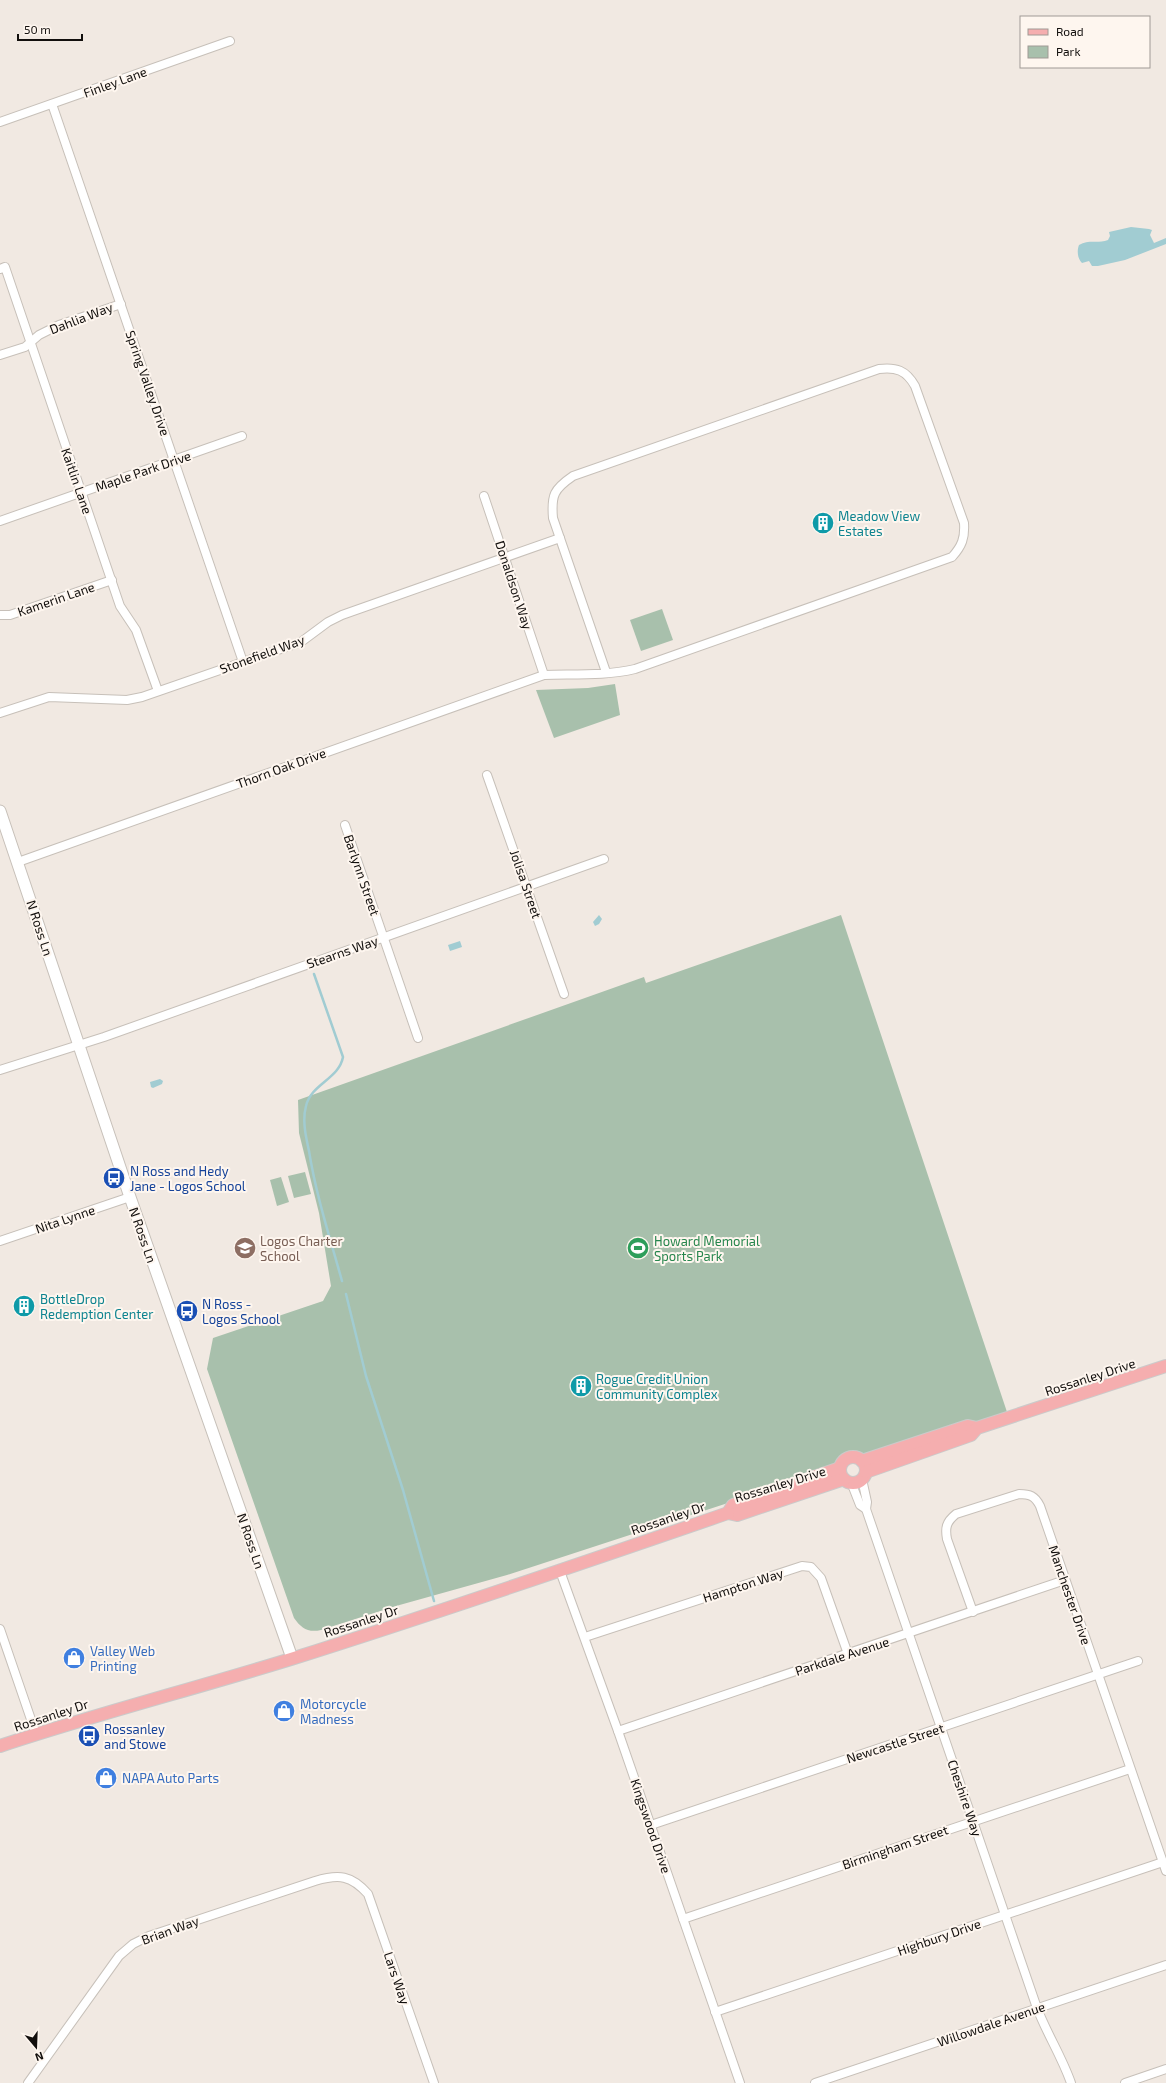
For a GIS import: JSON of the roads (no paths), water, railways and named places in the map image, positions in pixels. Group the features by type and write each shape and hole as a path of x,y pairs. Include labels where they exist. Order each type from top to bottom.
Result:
{"main road":[{"name":"N Ross Ln","path":"0,811 130,1197 292,1658"},
{"name":"Rossanley Drive","path":"728,1512 733,1504 854,1473 971,1435 977,1428 1166,1366"},
{"name":"Rossanley Dr","path":"0,1746 128,1706 292,1658 560,1571 728,1512"}],"street":[{"name":"Finley Lane","path":"0,122 230,41"},
{"name":"Spring Valley Drive","path":"52,104 243,662"},
{"name":"Kaitlin Lane","path":"2,268 30,343 120,606 136,630 158,691"},
{"name":"Dahlia Way","path":"0,355 30,343 39,335 58,325 121,304"},
{"name":"Thorn Oak Drive","path":"18,862 544,675 606,672 635,669 952,557 961,546 965,535 964,523 915,386 910,376 901,370 891,368 879,369 573,476 561,484 553,494 553,518 606,672"},
{"name":"Maple Park Drive","path":"0,521 242,436"},
{"name":"Donaldson Way","path":"484,496 544,675"},
{"name":"Stonefield Way","path":"0,713 49,697 127,700 158,691 301,642 328,622 342,615 560,538"},
{"name":"Kamerin Lane","path":"0,615 10,614 112,580"},
{"name":"Jolisa Street","path":"487,775 564,994"},
{"name":"Barlynn Street","path":"345,825 418,1038"},
{"name":"Stearns Way","path":"0,1070 79,1045 604,859"},
{"name":"Nita Lynne","path":"0,1241 130,1197"},
{"name":"Cheshire Way","path":"854,1473 860,1505 866,1509 1037,2008 1050,2039 1065,2065 1072,2083"},
{"name":"Manchester Drive","path":"972,1612 946,1534 948,1520 956,1514 1019,1494 1029,1494 1036,1499 1040,1506 1166,1871"},
{"name":"Hampton Way","path":"585,1637 802,1566 811,1567 821,1578 848,1654"},
{"name":"Kingswood Drive","path":"560,1571 651,1824 740,2083"},
{"name":"Parkdale Avenue","path":"618,1731 1065,1580"},
{"path":"0,1629 36,1734"},
{"name":"Newcastle Street","path":"651,1824 1138,1661"},
{"name":"Birmingham Street","path":"683,1919 1130,1769"},
{"name":"Highbury Drive","path":"715,2012 1163,1862"},
{"name":"Brian Way","path":"28,2083 119,1956 133,1944 150,1936 331,1876 338,1876 351,1880"},
{"name":"Lars Way","path":"351,1880 362,1888 372,1903 434,2083"},
{"name":"Willowdale Avenue","path":"815,2083 1166,1965"},
{"path":"1125,2083 1166,2069"}],"water":[{"path":"1131,227 1152,230 1150,235 1154,243 1166,238 1166,244 1125,260 1098,266 1092,266 1089,261 1082,263 1080,261 1078,254 1079,245 1086,242 1100,242 1108,240 1110,236 1109,232"},
{"path":"599,915 602,919 599,924 595,926 593,922"},
{"path":"460,941 462,947 450,951 448,945"},
{"path":"160,1079 163,1081 162,1084 153,1088 151,1087 150,1082"}],"waterway":[{"path":"314,974 343,1057 336,1071 313,1092 309,1098 304,1117 305,1129 319,1200 342,1281"},
{"path":"346,1294 366,1376 403,1490 434,1601"}],"place":[{"name":"Meadow View Estates","path":"823,523"},
{"name":"N Ross and Hedy Jane - Logos School","path":"114,1178"},
{"name":"Logos Charter School","path":"245,1248"},
{"name":"Howard Memorial Sports Park","path":"638,1248"},
{"name":"BottleDrop Redemption Center","path":"24,1306"},
{"name":"N Ross - Logos School","path":"187,1311"},
{"name":"Rogue Credit Union Community Complex","path":"581,1386"},
{"name":"Valley Web Printing","path":"74,1658"},
{"name":"Motorcycle Madness","path":"284,1711"},
{"name":"Rossanley and Stowe","path":"89,1736"},
{"name":"NAPA Auto Parts","path":"106,1778"}]}
